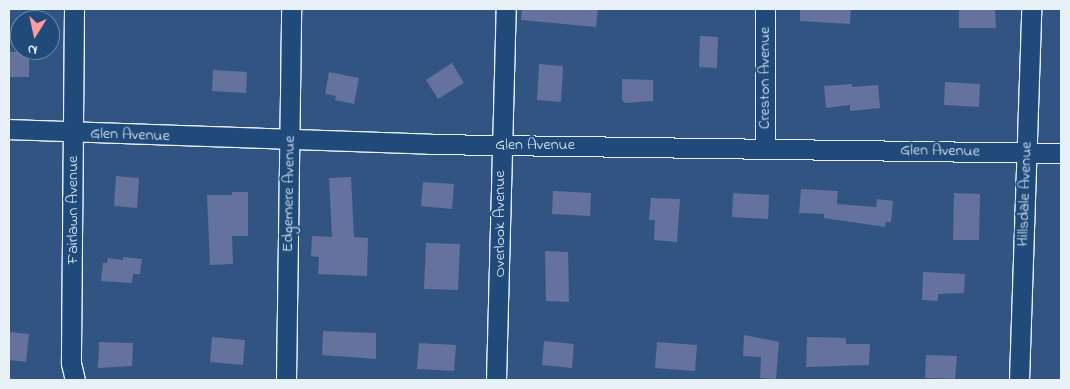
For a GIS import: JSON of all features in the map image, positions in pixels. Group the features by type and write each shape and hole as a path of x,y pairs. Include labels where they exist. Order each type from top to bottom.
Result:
{"street":[{"name":"Fairlawn Avenue","path":"74,9 71,363 75,380"},
{"name":"Edgemere Avenue","path":"286,380 292,9"},
{"name":"Overlook Avenue","path":"496,380 500,145 506,9"},
{"name":"Creston Avenue","path":"765,9 765,148"},
{"name":"Hillsdale Avenue","path":"1019,380 1031,9"},
{"name":"Glen Avenue","path":"9,129 74,133 500,145 1061,153"}],"building":[{"path":"522,9 598,9 596,27 521,20"},
{"path":"800,9 851,9 850,24 800,21"},
{"path":"959,9 995,9 996,28 959,28"},
{"path":"700,36 718,37 717,68 699,67"},
{"path":"9,52 10,60 29,60 29,77 9,77"},
{"path":"452,63 464,83 438,99 426,80"},
{"path":"539,64 563,66 561,102 537,100"},
{"path":"213,70 247,72 246,93 212,91"},
{"path":"329,72 359,78 354,104 335,100 336,96 325,94"},
{"path":"622,79 653,80 653,101 625,103 622,100"},
{"path":"945,82 980,84 979,107 944,105"},
{"path":"852,84 852,87 878,85 880,108 850,111 850,105 826,108 824,86"},
{"path":"116,176 139,178 137,208 114,206"},
{"path":"351,177 354,237 368,238 367,276 318,274 319,257 311,256 312,236 332,237 329,178"},
{"path":"423,182 454,184 452,209 421,206"},
{"path":"801,189 838,191 837,204 876,207 877,199 893,201 891,222 886,222 885,227 824,218 824,214 799,213"},
{"path":"553,191 591,193 590,216 552,214"},
{"path":"232,192 248,192 248,236 232,236 233,264 210,265 207,195 232,195"},
{"path":"733,193 769,195 768,219 732,217"},
{"path":"954,193 980,194 979,240 953,240"},
{"path":"651,198 680,199 677,242 654,240 655,220 649,220"},
{"path":"426,243 460,244 458,290 424,289"},
{"path":"545,251 568,252 569,302 546,301"},
{"path":"123,257 142,259 140,274 133,274 132,283 101,281 103,263 107,263 108,258 123,260"},
{"path":"923,272 965,274 964,293 938,294 938,301 922,300"},
{"path":"323,331 376,333 376,359 322,355"},
{"path":"9,332 29,334 26,362 9,360"},
{"path":"744,335 779,342 776,379 760,378 761,357 743,356"},
{"path":"212,337 245,340 243,365 210,362"},
{"path":"807,337 846,338 846,344 870,344 869,365 806,367"},
{"path":"544,341 574,344 572,368 542,365"},
{"path":"99,342 133,343 132,366 98,368"},
{"path":"657,342 697,345 695,371 655,368"},
{"path":"419,343 456,345 454,371 417,369"},
{"path":"926,355 957,356 955,379 925,378"}]}
